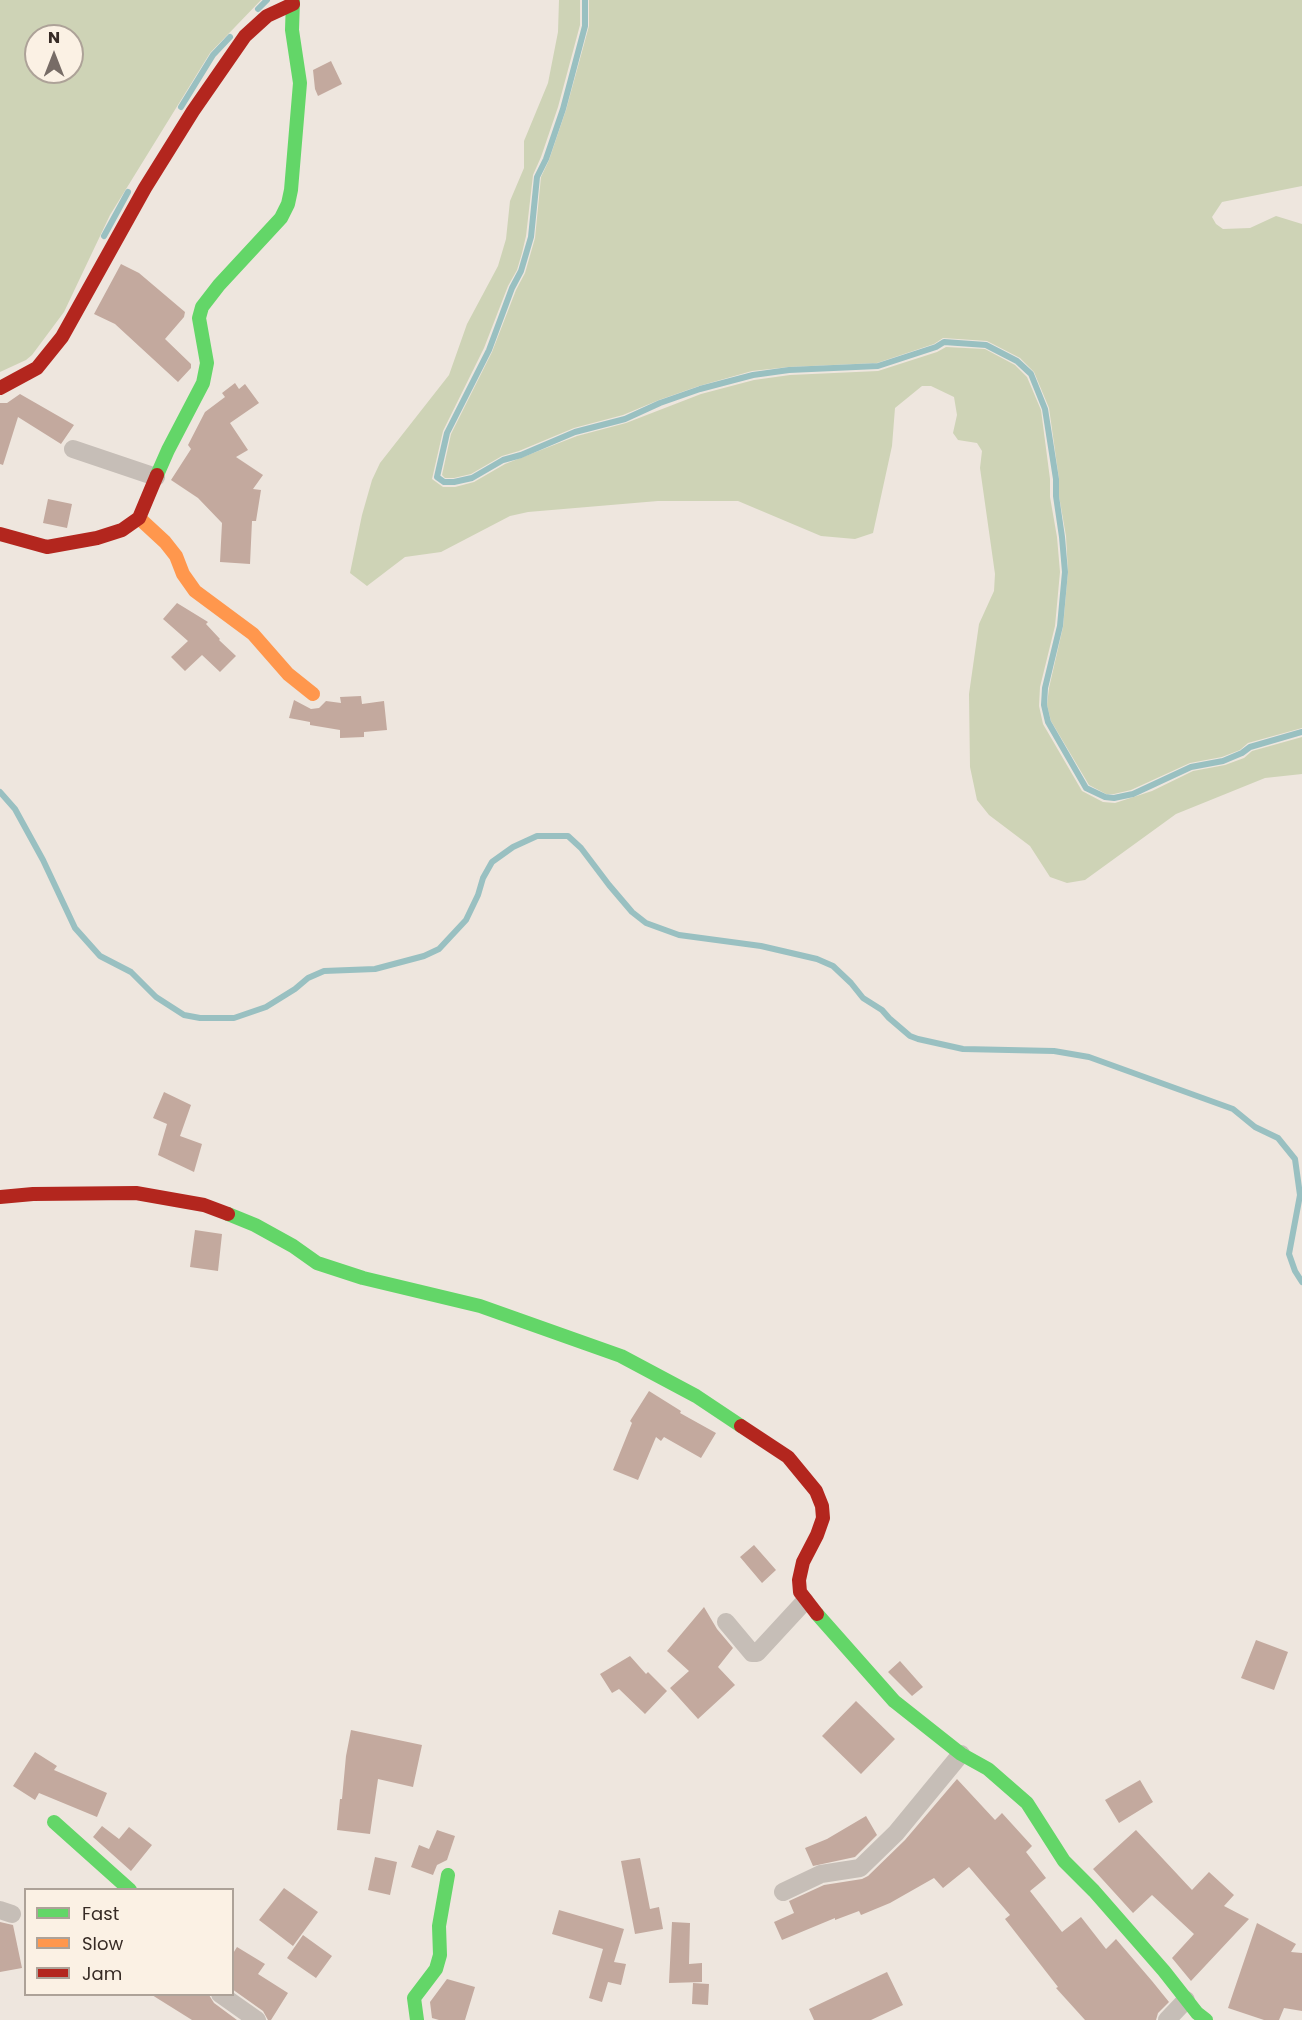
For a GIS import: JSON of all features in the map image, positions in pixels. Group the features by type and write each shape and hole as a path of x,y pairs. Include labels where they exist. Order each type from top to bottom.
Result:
{"street":[{"path":"0,388 37,368 62,337 151,179 204,94 256,24 293,2"},
{"path":"0,534 46,547 68,544 122,530 139,518 168,450 203,383 207,363 199,318 202,307 219,285 281,218 288,204 300,83 292,30 293,2"},
{"path":"73,449 156,477"},
{"path":"139,518 158,534 176,556 183,574 195,591 253,634 288,674 313,694"},
{"path":"0,1197 33,1194 136,1193 204,1205 255,1225 293,1246 316,1263 363,1278 480,1305 621,1356 696,1396 788,1456 807,1477 822,1506 823,1518 803,1562 799,1580 800,1592 805,1601 894,1701 961,1754 988,1769 1027,1803 1064,1861 1102,1900 1197,2013 1206,2020"},
{"path":"726,1622 752,1653 757,1653 805,1601"},
{"path":"783,1892 821,1874 860,1868 896,1833 961,1754"},
{"path":"54,1822 128,1888"},
{"path":"417,2020 414,1998 436,1969 440,1955 439,1926 448,1875"},
{"path":"221,1996 257,2020"},
{"path":"1167,2020 1186,2000"}],"green space":[{"path":"0,0 261,0 210,53 110,215 64,312 26,360 0,372"},
{"path":"559,0 580,0 580,25 558,107 533,175 522,253 484,348 443,431 432,479 443,487 455,487 474,482 505,464 577,436 626,423 701,394 754,380 790,375 878,371 946,347 985,349 1015,365 1027,377 1041,410 1060,572 1055,626 1040,687 1039,706 1043,724 1082,791 1103,802 1115,803 1152,791 1193,771 1225,765 1244,758 1252,751 1302,737 1302,774 1265,778 1176,814 1085,880 1067,883 1050,877 1030,846 989,815 977,800 970,767 969,694 979,624 994,591 995,574 980,468 982,451 977,443 958,440 953,433 957,415 954,397 931,386 922,386 895,408 892,446 873,533 855,539 821,536 738,501 658,501 528,512 510,516 441,552 405,557 367,586 350,573 362,515 372,480 380,463 449,375 467,324 498,266 506,239 510,201 524,168 524,141 548,83 558,32"},
{"path":"589,0 1302,0 1302,186 1222,202 1212,217 1223,229 1250,228 1276,216 1302,224 1302,728 1248,743 1240,750 1222,757 1190,763 1131,790 1106,794 1089,785 1051,721 1047,705 1063,627 1068,572 1066,536 1049,408 1034,372 1020,358 987,341 943,338 934,344 877,363 752,371 699,386 623,415 574,428 502,456 471,474 454,478 445,478 442,475 451,434 492,352 525,273 535,238 541,177 566,110 589,26"}],"building":[{"path":"331,61 342,84 318,96 313,70"},
{"path":"121,264 139,273 185,312 184,317 165,339 191,364 191,368 178,382 115,324 94,314"},
{"path":"235,383 239,389 245,384 259,403 230,423 248,450 236,457 263,475 253,489 261,490 256,521 252,521 250,564 220,562 222,523 198,498 171,480 191,449 188,445 205,412 225,397 222,393"},
{"path":"20,394 74,425 61,444 18,417 3,465 0,464 0,403 7,403"},
{"path":"48,499 72,504 67,528 43,523"},
{"path":"177,603 208,622 206,624 219,640 236,656 220,672 202,655 185,671 171,657 188,641 163,619"},
{"path":"361,696 362,704 384,701 387,730 364,732 364,737 340,738 340,730 310,725 310,722 289,718 294,700 311,709 319,708 326,701 341,703 340,697"},
{"path":"164,1092 191,1105 180,1136 202,1144 194,1172 158,1155 167,1124 153,1118"},
{"path":"195,1230 222,1234 218,1271 190,1267"},
{"path":"649,1391 681,1411 680,1413 716,1433 701,1458 664,1437 661,1441 656,1437 638,1480 613,1470 632,1423 630,1421"},
{"path":"754,1545 776,1570 762,1583 740,1557"},
{"path":"704,1607 717,1629 733,1648 718,1667 735,1685 698,1719 670,1688 689,1671 667,1651"},
{"path":"1256,1640 1288,1652 1274,1690 1241,1678"},
{"path":"630,1656 646,1674 648,1672 667,1691 645,1714 619,1689 612,1693 600,1674"},
{"path":"900,1661 923,1687 912,1696 888,1672"},
{"path":"856,1701 895,1739 861,1774 822,1736"},
{"path":"351,1730 422,1745 413,1787 378,1779 370,1834 337,1830"},
{"path":"35,1752 57,1766 54,1770 107,1793 97,1817 39,1793 35,1800 13,1786"},
{"path":"957,1779 995,1820 1002,1813 1032,1846 1026,1852 1046,1878 1030,1891 1062,1932 1081,1917 1106,1949 1116,1939 1152,1981 1169,2002 1158,2013 1156,2020 1085,2020 1056,1988 1058,1987 1005,1919 1010,1915 969,1867 943,1888 934,1878 890,1903 861,1915 859,1911 835,1920 835,1918 782,1940 774,1922 794,1913 789,1901 824,1885 868,1876 905,1840"},
{"path":"1140,1780 1153,1802 1119,1823 1105,1800"},
{"path":"866,1816 877,1835 855,1857 813,1866 805,1848 827,1839"},
{"path":"102,1826 119,1839 129,1827 152,1845 131,1871 93,1837"},
{"path":"437,1830 455,1836 447,1860 437,1865 433,1875 411,1867 419,1845 429,1849"},
{"path":"1136,1830 1192,1890 1209,1872 1234,1895 1224,1906 1249,1919 1191,1981 1172,1958 1194,1934 1152,1895 1133,1913 1093,1869"},
{"path":"375,1857 397,1862 390,1895 368,1890"},
{"path":"640,1858 650,1909 659,1907 663,1929 635,1934 621,1861"},
{"path":"284,1888 318,1912 293,1946 259,1920"},
{"path":"559,1910 624,1929 614,1962 626,1964 621,1985 608,1982 602,2002 589,1998 603,1949 552,1934"},
{"path":"0,1922 13,1925 22,1968 0,1972"},
{"path":"672,1922 690,1923 689,1964 702,1963 702,1982 669,1983"},
{"path":"1257,1923 1296,1944 1291,1952 1302,1953 1302,2011 1284,2008 1279,2020 1264,2020 1228,2008"},
{"path":"303,1935 332,1956 316,1978 287,1958"},
{"path":"237,1947 265,1964 258,1974 288,1993 271,2020 268,2020 263,2011 234,1990 234,1952"},
{"path":"887,1972 903,2005 871,2020 814,2020 809,2009"},
{"path":"447,1979 475,1987 465,2020 432,2018 430,2002"},
{"path":"693,1983 709,1984 708,2005 692,2004"},
{"path":"154,1996 210,1996 214,2003 237,2020 192,2020"}],"waterway":[{"path":"258,9 267,0"},
{"path":"585,0 585,26 563,109 546,159 537,177 531,237 521,271 512,288 489,350 447,433 437,477 444,482 472,478 503,460 521,455 575,432 625,419 660,403 700,389 753,375 789,370 878,366 936,347 944,342 986,345 1017,361 1031,374 1045,409 1056,479 1065,572 1060,626 1045,688 1044,705 1048,722 1086,788 1105,797 1114,798 1133,794 1191,767 1223,761 1250,747 1302,732"},
{"path":"181,107 213,55 230,37"},
{"path":"104,236 128,192"},
{"path":"0,792 15,809 43,860 75,928 100,956 131,972 156,997 184,1015 200,1018 234,1018 266,1007 308,978 324,971 375,969 424,956 439,949 466,920 492,862 513,847 537,836 568,836 581,848 632,912 646,923 679,935 761,946 817,959 833,966 863,998 882,1010 910,1036 963,1049 1054,1051 1089,1057 1233,1109 1255,1127 1278,1138 1295,1159 1300,1195 1289,1254 1302,1282"}],"traffic: fast":[{"path":"157,475 203,383 207,363 199,318 202,307 219,285 281,218 288,204 300,83 292,30 293,0"},
{"path":"228,1214 255,1225 293,1246 317,1263 363,1278 480,1306 621,1356 696,1396 741,1426"},
{"path":"817,1614 894,1701 961,1754 988,1769 1027,1803 1064,1861 1094,1891 1164,1971 1197,2013 1206,2020"},
{"path":"54,1822 128,1888"},
{"path":"417,2020 414,1998 436,1969 440,1955 439,1926 448,1875"}],"traffic: slow":[{"path":"139,518 165,542 176,556 183,574 195,591 253,634 288,674 313,694"}],"traffic: jam":[{"path":"0,388 37,368 62,337 145,188 193,111 245,36 267,16 293,4"},
{"path":"0,534 47,547 97,538 122,530 139,518 157,475"},
{"path":"0,1197 33,1194 136,1193 204,1205 228,1214"},
{"path":"741,1426 788,1457 816,1491 822,1506 823,1518 803,1562 799,1580 800,1592 817,1614"}]}
